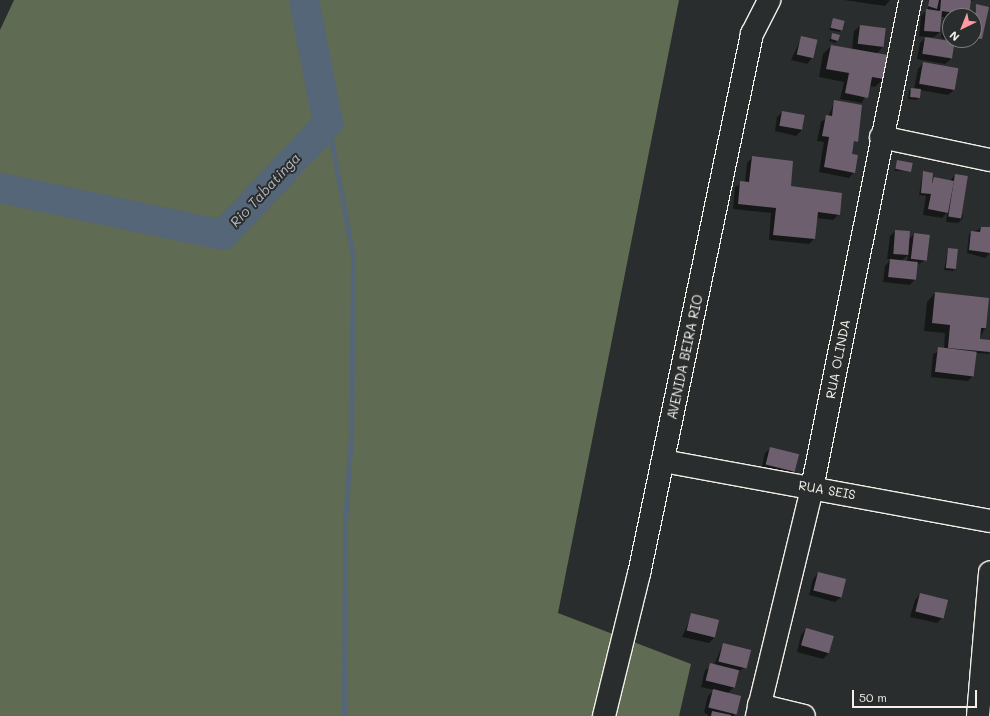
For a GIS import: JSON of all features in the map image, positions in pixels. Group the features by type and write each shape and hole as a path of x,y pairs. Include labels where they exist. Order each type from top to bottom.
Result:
{"street":[{"name":"AVENIDA BEIRA RIO","path":"604,716 663,461 752,34 769,0"},
{"name":"RUA OLINDA","path":"758,711 812,488 881,137 910,0"},
{"path":"881,137 990,160"},
{"name":"RUA SEIS","path":"663,461 990,521"},
{"path":"978,716 990,572"},
{"path":"758,711 804,716"}],"green space":[{"path":"14,0 679,0 558,613 691,664 679,716 0,716 0,30"}],"building":[{"path":"929,0 939,0 937,9 928,6"},
{"path":"941,0 971,0 970,8 942,8 940,32 924,31 926,9 940,11"},
{"path":"976,4 989,7 982,39 982,8 976,8"},
{"path":"833,18 845,21 842,31 831,28"},
{"path":"860,25 886,28 883,47 858,44"},
{"path":"832,33 840,35 838,41 831,39"},
{"path":"801,36 818,40 813,58 797,55"},
{"path":"925,37 942,40 942,48 954,48 952,58 922,54"},
{"path":"831,45 888,55 884,79 872,77 868,98 845,93 849,73 826,69"},
{"path":"923,62 958,68 955,90 919,84"},
{"path":"911,88 921,89 920,98 910,97"},
{"path":"834,100 862,105 858,142 854,141 852,154 858,155 855,173 824,167 829,137 822,136 826,115 832,116"},
{"path":"782,111 805,115 802,130 779,126"},
{"path":"752,156 793,161 791,186 842,193 840,215 818,212 815,239 773,235 776,208 738,204 740,181 749,182"},
{"path":"897,160 913,163 911,172 895,169"},
{"path":"923,171 933,173 932,184 934,177 954,181 948,213 928,209 931,194 921,193"},
{"path":"955,174 968,176 961,219 948,216"},
{"path":"981,227 990,227 990,253 969,250 971,231 980,232"},
{"path":"895,230 910,231 908,255 893,254"},
{"path":"914,233 930,235 927,261 911,259"},
{"path":"948,248 958,249 956,269 946,268"},
{"path":"890,259 918,262 916,280 888,277"},
{"path":"935,292 989,298 986,328 981,328 980,339 990,340 990,352 948,348 950,325 932,323"},
{"path":"938,347 977,352 974,377 935,372"},
{"path":"770,447 799,454 795,472 766,464"},
{"path":"818,572 846,579 842,597 813,590"},
{"path":"920,593 948,600 944,618 915,611"},
{"path":"691,613 719,620 715,637 687,630"},
{"path":"806,628 834,636 829,653 801,645"},
{"path":"723,643 751,650 747,668 718,661"},
{"path":"710,663 739,670 735,688 706,680"},
{"path":"713,689 741,696 737,714 708,707"},
{"path":"712,711 731,715 731,716 711,716"}],"waterway":[{"name":"Rio Tabatinga","path":"0,188 223,235 328,123 304,0"},
{"path":"328,123 353,256 351,436 345,522 344,716"}]}
